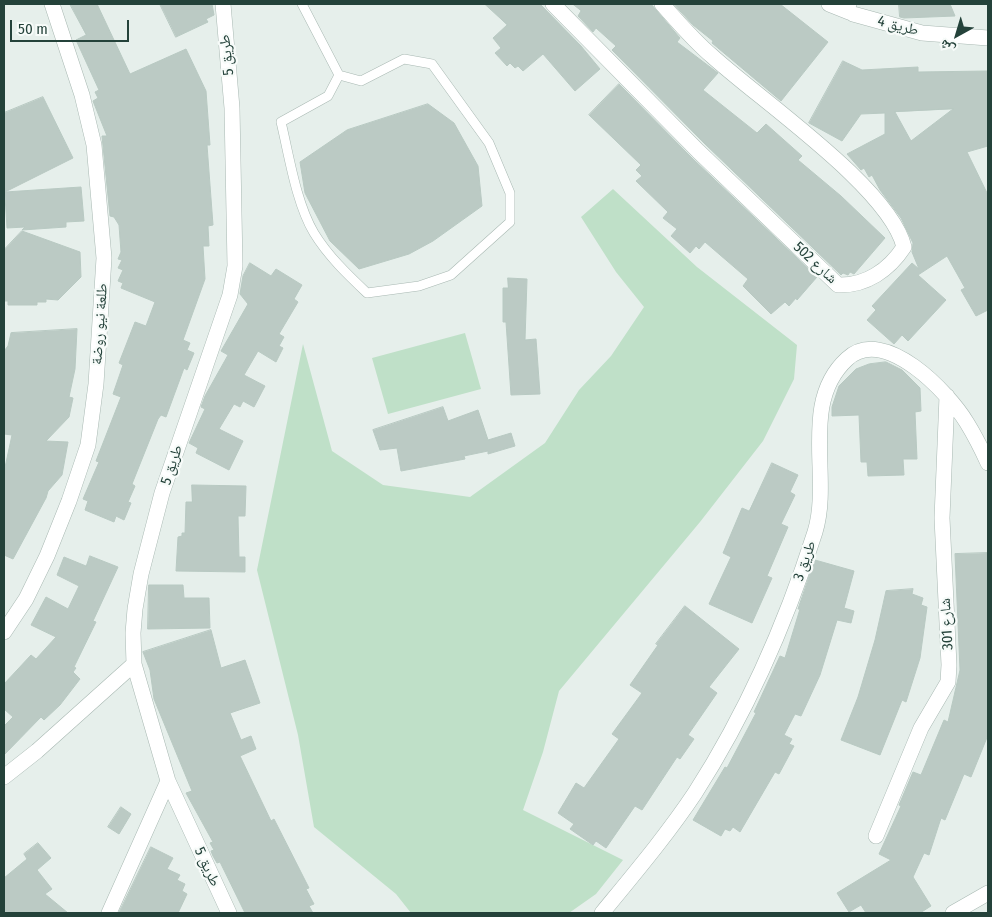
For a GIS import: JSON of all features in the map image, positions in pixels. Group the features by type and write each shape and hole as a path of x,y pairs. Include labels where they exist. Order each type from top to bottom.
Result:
{"street":[{"name":"طلعة نيو روضة","path":"4,632 26,599 47,556 69,501 88,445 96,384 104,258 94,145 82,95 52,4"},
{"name":"طريق 5","path":"223,4 232,108 235,266 230,295 176,452 153,528 135,609 134,664 168,781 229,913"},
{"name":"شارع 502","path":"553,4 698,151 838,286 849,286 862,282 890,265 904,247 897,228 878,201 813,141 710,55 662,4"},
{"path":"829,4 849,8"},
{"name":"طريق 4","path":"849,8 880,23 922,33 988,38"},
{"name":"طريق 3","path":"602,913 672,827 695,793 742,711 775,641 800,579 816,528 820,504 821,415 825,394 834,376 847,358 861,350 876,348 907,362 946,396 967,422 988,463"},
{"name":"شارع 301","path":"876,836 921,728 948,682 949,665 942,518 946,396"},
{"path":"4,777 37,751 134,664"},
{"path":"109,913 168,781"},
{"path":"953,913 988,893"}],"lane":[{"path":"302,4 339,74 361,81 404,59 432,64 489,143 510,193 510,222 451,275 419,286 367,293 340,268 313,232 300,200 280,122 328,96 339,74"}],"green space":[{"path":"613,189 697,267 797,345 794,379 763,441 700,522 559,691 543,752 523,810 623,860 596,894 569,913 411,913 396,894 314,827 298,735 257,570 303,344 332,451 383,485 470,497 545,443 579,390 611,356 644,307 616,272 581,217"},
{"path":"465,333 481,389 388,414 372,358"}],"building":[{"path":"70,4 97,4 130,74 186,49 206,91 210,145 207,145 213,225 208,226 209,246 203,246 205,279 183,340 190,343 187,350 194,353 187,370 184,368 166,417 161,415 158,419 132,484 135,486 128,502 131,503 124,520 116,516 114,522 85,510 88,501 83,499 99,462 96,461 121,397 113,394 123,365 119,363 135,322 146,326 155,302 121,288 123,283 118,281 123,270 118,268 122,260 118,259 121,252 119,225 114,217 110,216 102,136 107,136 93,101 98,98 95,92 99,90 76,40 86,35"},
{"path":"160,4 212,4 214,15 206,19 208,22 176,37"},
{"path":"485,4 540,4 581,46 600,69 575,91 543,54 523,71 518,66 515,68 510,63 507,66 495,53 501,48 493,38 507,25"},
{"path":"573,4 651,4 680,38 677,42 718,73 703,90 757,133 766,124 802,156 798,160 841,196 885,238 854,274 850,272 848,275 843,273 841,275 705,144 612,50 616,46 596,28 593,32 578,16 581,11"},
{"path":"674,4 780,4 828,42 781,101 712,43 713,41 693,25"},
{"path":"899,4 950,4 955,16 904,18 900,17"},
{"path":"843,61 862,70 918,67 918,72 988,71 988,146 967,152 988,195 988,310 976,316 961,290 965,288 947,256 918,275 946,300 908,341 902,335 894,344 867,320 876,310 872,306 912,263 919,269 912,252 913,243 901,218 880,190 872,175 869,177 864,168 861,170 847,154 885,134 885,113 861,114 842,141 809,123","holes":["953,109 911,141 895,112"]},
{"path":"619,84 692,158 817,277 797,300 796,298 789,306 785,302 771,314 743,286 748,279 705,242 699,249 696,246 690,253 671,236 677,229 663,218 668,212 636,181 642,176 636,170 641,165 589,115"},
{"path":"43,97 73,158 5,192 81,187 84,221 66,222 66,227 22,230 25,227 7,228 4,180 4,113"},
{"path":"428,104 454,123 478,166 482,206 433,241 409,254 359,269 330,241 305,193 300,162 347,130"},
{"path":"22,231 80,252 81,277 58,300 46,299 46,302 37,302 37,305 8,305 8,301 4,301 4,250"},
{"path":"250,263 271,276 276,269 302,285 294,299 298,302 279,334 284,337 279,346 283,348 276,362 258,351 244,375 265,386 254,407 243,401 240,407 234,404 219,429 243,441 229,470 196,453 198,448 189,443 205,409 201,407 205,396 228,355 221,351 248,304 240,294 243,276"},
{"path":"508,278 527,279 525,340 536,339 540,394 511,395 506,322 503,322 503,288 508,288"},
{"path":"77,329 75,369 69,397 73,398 69,417 46,441 68,442 62,475 48,491 13,559 4,555 4,472 12,435 4,434 4,351 8,346 11,333"},
{"path":"886,362 902,370 920,388 921,411 915,412 917,459 903,459 904,475 868,476 867,462 861,462 859,415 832,416 832,407 839,386 856,369 869,364"},
{"path":"443,407 448,421 478,410 488,440 511,433 515,446 488,454 488,451 464,456 465,459 401,471 397,448 380,450 373,430"},
{"path":"772,463 798,475 790,492 795,495 781,524 788,527 767,576 772,578 752,623 709,604 731,557 723,553 742,508 749,511"},
{"path":"192,485 246,486 245,516 238,516 239,557 245,557 245,572 176,571 178,537 185,533 186,502 192,502"},
{"path":"987,553 988,735 971,777 964,774 945,820 941,818 929,855 924,853 913,877 931,906 920,913 866,913 861,905 849,912 837,893 891,860 879,854 901,806 899,805 913,772 921,775 944,720 948,722 960,670 955,554"},
{"path":"90,556 118,567 93,621 96,622 74,667 76,668 73,672 80,679 60,705 44,720 41,717 4,755 4,726 13,717 4,709 4,684 31,655 36,659 56,637 31,625 46,597 68,609 79,586 57,575 64,557 86,566"},
{"path":"815,560 854,571 844,608 854,611 851,623 837,620 820,675 801,716 795,714 784,735 792,739 789,744 794,746 779,774 775,772 740,832 733,827 730,831 725,829 721,836 693,820 725,767 727,768 756,713 754,712 780,656 785,658 800,609 798,609"},
{"path":"149,585 183,585 184,598 209,598 210,628 148,629"},
{"path":"913,589 912,594 923,598 921,605 927,607 920,658 906,702 902,700 880,755 841,740 858,697 875,640 886,591"},
{"path":"685,606 739,649 709,687 717,693 688,735 694,739 680,759 677,757 642,810 635,806 606,848 596,841 593,845 570,829 574,824 558,813 576,783 584,788 619,739 612,734 642,693 630,685 658,645 656,644"},
{"path":"211,630 221,668 245,660 260,703 230,713 241,740 251,736 256,749 240,756 271,821 274,819 309,888 306,889 314,904 309,906 313,913 245,913 220,862 217,863 213,856 211,851 214,850 210,843 213,842 186,793 192,791 154,699 150,670 143,652"},
{"path":"121,807 131,814 119,834 108,827"},
{"path":"38,843 51,858 37,870 52,889 45,894 68,913 4,913 4,878 27,859 24,854"},
{"path":"151,847 173,858 167,869 180,875 177,880 185,884 182,891 187,894 178,913 119,913"}]}
